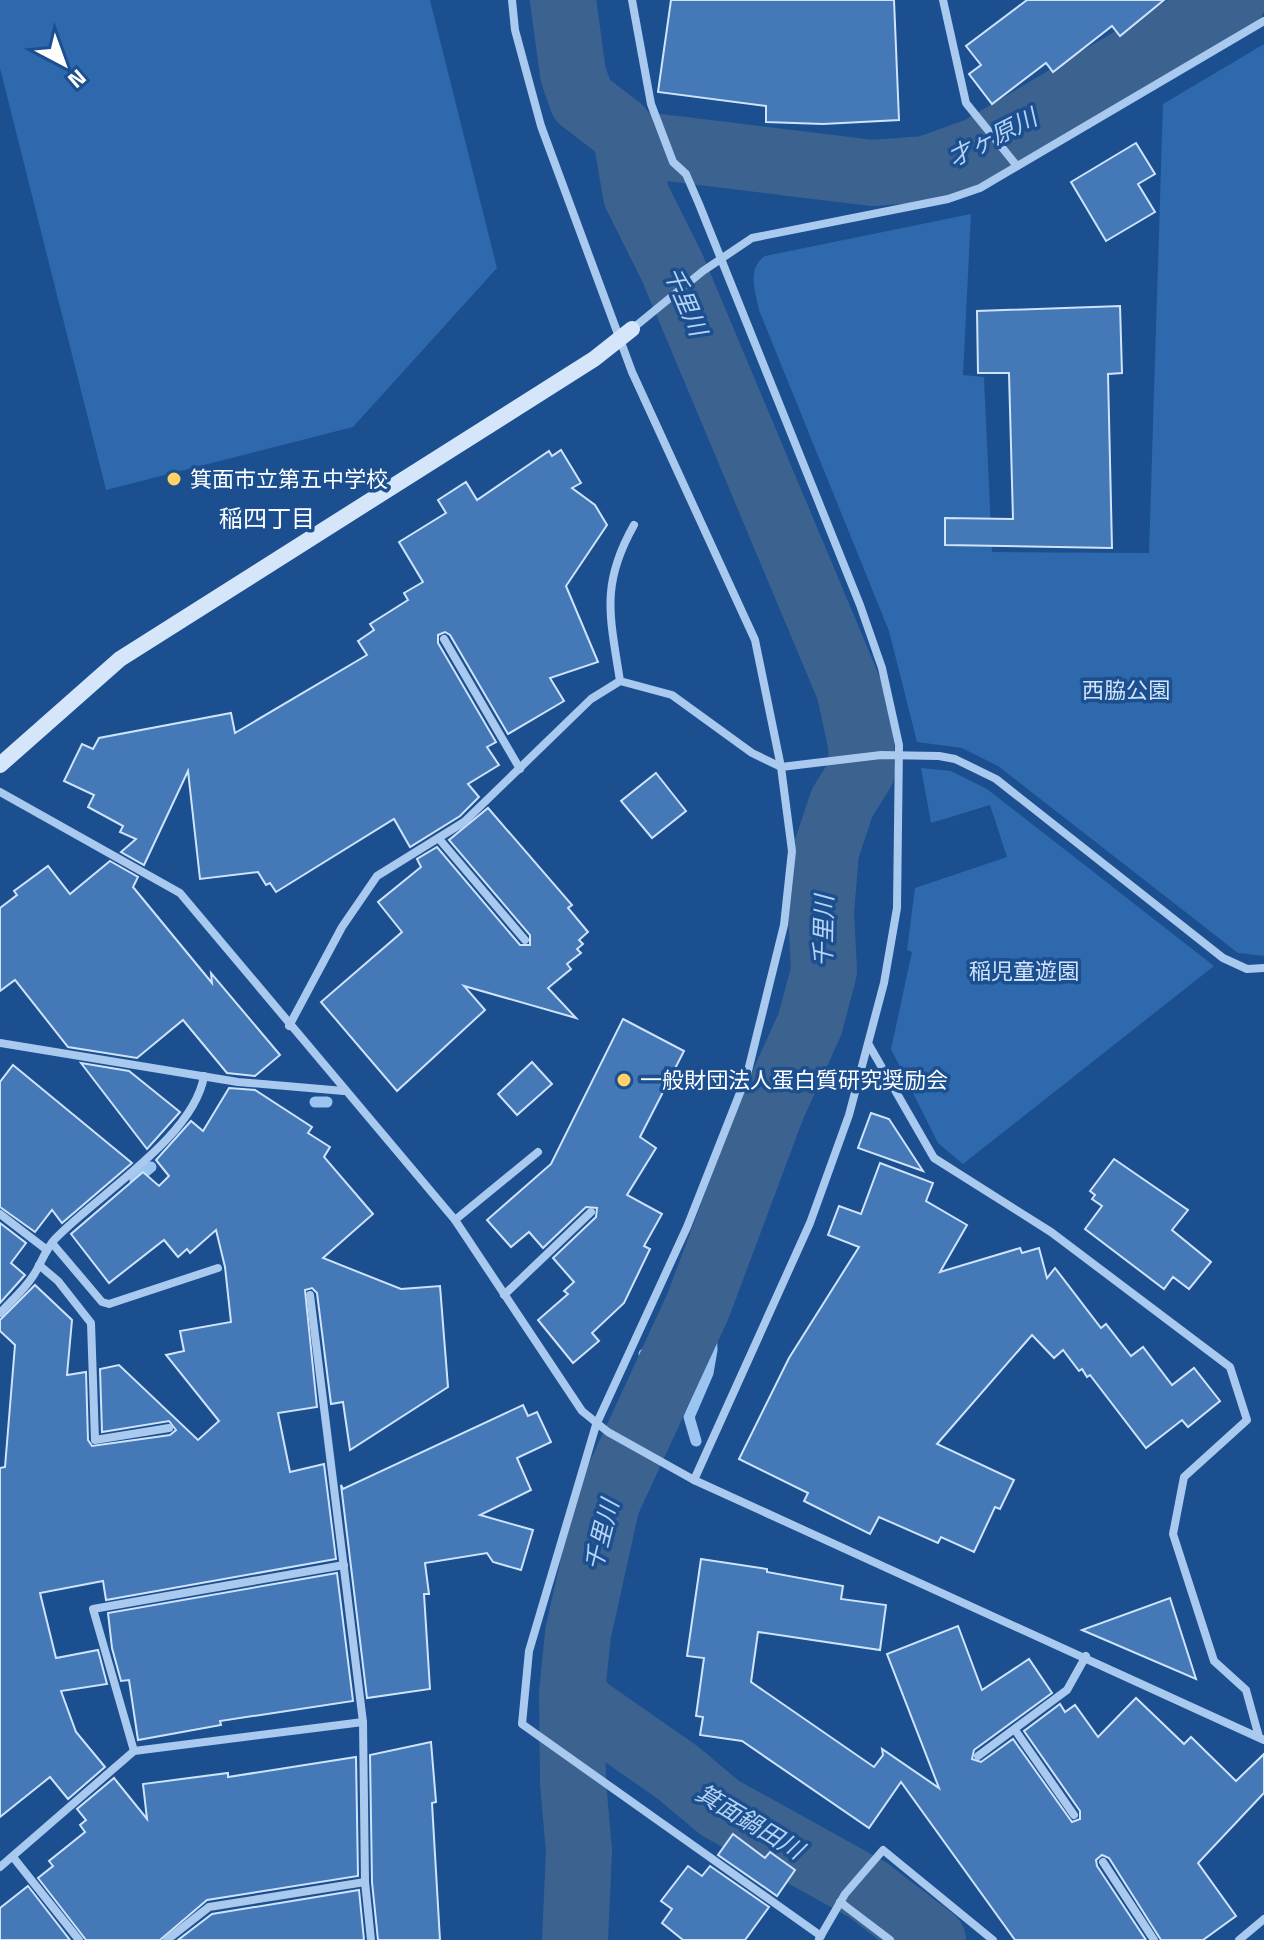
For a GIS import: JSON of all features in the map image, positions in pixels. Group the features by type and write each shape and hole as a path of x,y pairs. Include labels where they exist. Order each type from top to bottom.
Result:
{"street":[{"path":"512,0 515,30 541,126 626,334 632,372 755,640 781,767 792,851 784,925 747,1075 687,1227 596,1425 529,1651 522,1724 628,1797 820,1938 842,1898 883,1850 993,1940"},
{"path":"632,0 643,69 659,125 673,162 686,174 721,258 872,638 882,668 899,755 897,908 869,1045 849,1115 810,1223 691,1478"},
{"path":"943,0 966,103 1017,166"},
{"path":"0,765 128,653 594,359 721,258 762,235 962,195 1264,21"},
{"path":"620,681 608,601 614,567 634,525"},
{"path":"444,639 520,769"},
{"path":"289,1026 342,927 377,876 440,840 520,769 591,699 620,681 672,695 752,753 781,767 881,755 955,759 996,779 1223,958 1247,969 1264,968"},
{"path":"0,792 180,893 455,1220 582,1411 596,1425 691,1478 1262,1738"},
{"path":"440,840 525,940"},
{"path":"0,1043 294,1089 344,1091"},
{"path":"869,1045 934,1158 1051,1232 1230,1367 1247,1420 1184,1477 1173,1534 1214,1661 1246,1690 1262,1738"},
{"path":"0,1313 33,1276 49,1247 137,1168 187,1115 198,1100 204,1076"},
{"path":"455,1220 538,1152"},
{"path":"504,1295 591,1212"},
{"path":"0,1214 49,1247 102,1302 109,1304 218,1268"},
{"path":"39,1265 67,1291 91,1323 95,1440 169,1428"},
{"path":"310,1295 363,1722 365,1882 371,1940"},
{"path":"134,1751 93,1609 344,1565"},
{"path":"978,1756 1067,1690 1086,1656"},
{"path":"0,1867 134,1751 363,1722"},
{"path":"1015,1730 1074,1815"},
{"path":"13,1857 79,1940"},
{"path":"1103,1862 1154,1940"},
{"path":"167,1940 209,1907 365,1882"},
{"path":"842,1898 890,1940"},
{"path":"1239,1940 1264,1919"}],"green space":[{"name":"箕面市立第五中学校","path":"0,0 430,0 497,268 353,427 106,490 0,68"},
{"name":"西脇公園","path":"1264,44 1264,956 1238,953 998,766 962,748 917,742 889,631 759,310 754,273 765,256 971,214 963,375 984,377 992,552 1149,553 1163,104"},
{"name":"稲児童遊園","path":"921,768 951,771 987,789 1214,966 963,1164 938,1143 891,1049 912,952 907,950 915,888 1007,857 990,805 931,823"}],"building":[{"path":"671,0 894,0 899,120 823,124 766,122 766,106 658,92"},
{"path":"1027,0 1164,0 1120,36 1112,26 1053,72 1046,63 992,104 969,74 981,65 966,46"},
{"path":"1136,143 1155,174 1138,184 1155,212 1106,241 1071,182"},
{"path":"1120,306 1122,373 1108,374 1112,548 945,545 945,518 1013,519 1009,373 978,373 977,311"},
{"path":"561,450 581,483 572,488 595,505 607,525 566,586 598,662 550,678 564,701 508,734 450,635 445,632 438,635 438,643 496,742 487,747 499,765 468,784 479,797 460,816 410,847 394,819 276,892 270,883 266,885 258,872 200,879 188,771 144,865 121,852 136,839 120,832 123,826 88,807 94,795 64,781 82,744 93,749 99,738 231,713 235,733 367,655 358,641 374,630 370,624 408,600 404,593 423,582 399,542 446,513 438,500 466,482 477,500 549,451 552,456"},
{"path":"656,773 686,811 652,838 621,801"},
{"path":"488,808 572,905 568,908 588,932 579,940 583,944 577,949 581,953 567,964 571,969 548,988 576,1018 464,986 485,1010 397,1091 321,1002 402,932 378,902 421,867 417,859 437,847 520,945 530,945 530,935 449,840"},
{"path":"110,861 138,877 133,887 212,983 211,973 280,1055 255,1076 227,1073 183,1020 137,1058 68,1047 15,980 0,991 0,908 17,895 14,891 48,866 70,894"},
{"path":"623,1019 684,1051 640,1137 656,1148 627,1195 662,1214 644,1246 650,1249 624,1303 592,1333 599,1341 573,1363 538,1320 568,1294 564,1291 574,1282 553,1258 596,1217 597,1208 586,1207 543,1248 529,1232 511,1247 487,1220 551,1164"},
{"path":"532,1062 552,1084 517,1115 498,1094"},
{"path":"81,1063 129,1071 180,1112 147,1149"},
{"path":"13,1065 132,1163 62,1223 52,1210 35,1232 0,1207 0,1082"},
{"path":"229,1088 255,1090 312,1127 308,1133 330,1147 324,1157 373,1214 323,1258 401,1289 440,1286 448,1387 350,1450 343,1402 331,1404 317,1293 312,1288 305,1290 317,1407 278,1413 290,1472 324,1464 336,1559 106,1600 103,1581 40,1593 56,1658 98,1650 107,1684 61,1691 76,1732 105,1767 68,1799 50,1777 0,1817 0,1468 5,1467 15,1345 0,1331 0,1320 35,1285 72,1320 67,1375 86,1372 88,1440 92,1446 170,1435 176,1430 169,1421 102,1432 100,1369 119,1365 198,1440 219,1421 166,1355 184,1351 180,1331 231,1322 225,1267 216,1230 190,1253 187,1249 178,1257 164,1240 109,1283 71,1234 143,1172 159,1186 169,1176 156,1160 191,1121 203,1131"},
{"path":"871,1113 889,1119 923,1171 858,1148"},
{"path":"1114,1159 1188,1210 1172,1230 1211,1262 1189,1289 1173,1277 1164,1289 1085,1229 1102,1206 1092,1199 1095,1195 1090,1191"},
{"path":"880,1163 933,1183 926,1201 967,1225 940,1272 1020,1248 1022,1253 1039,1248 1047,1278 1055,1268 1101,1328 1106,1324 1131,1356 1143,1347 1172,1385 1194,1368 1220,1401 1188,1427 1182,1420 1146,1448 1090,1375 1087,1377 1082,1369 1079,1371 1063,1350 1054,1358 1032,1335 937,1444 1014,1480 1000,1509 995,1507 974,1552 941,1537 938,1543 879,1517 870,1534 804,1501 808,1493 739,1459 789,1358 859,1247 828,1235 839,1206 861,1214"},
{"path":"0,1223 26,1243 11,1263 25,1275 0,1303"},
{"path":"523,1405 528,1416 537,1412 551,1442 517,1458 531,1490 480,1515 533,1530 521,1570 493,1562 487,1553 425,1563 429,1594 424,1594 430,1689 367,1698 341,1485 343,1489"},
{"path":"701,1559 767,1569 767,1572 843,1586 841,1599 886,1605 880,1650 758,1632 751,1682 874,1767 883,1755 882,1749 939,1788 887,1654 958,1626 982,1690 1029,1659 1052,1693 974,1750 972,1759 981,1762 1013,1739 1072,1822 1080,1819 1080,1811 1024,1731 1060,1704 1065,1712 1075,1705 1098,1737 1136,1698 1184,1744 1191,1737 1236,1781 1264,1754 1264,1793 1198,1863 1236,1916 1203,1940 1161,1940 1109,1858 1102,1855 1096,1860 1097,1866 1146,1940 1015,1940 901,1782 869,1828 742,1741 700,1735 703,1717 696,1716 704,1658 687,1656"},
{"path":"337,1573 353,1701 220,1721 221,1725 138,1740 129,1680 121,1681 112,1648 108,1613"},
{"path":"1170,1598 1196,1679 1082,1630"},
{"path":"431,1742 440,1940 378,1940 372,1882 370,1755"},
{"path":"356,1757 358,1876 207,1900 160,1940 86,1940 38,1878 53,1866 49,1861 85,1832 80,1825 86,1820 77,1809 114,1778 147,1819 143,1784 228,1773 228,1777"},
{"path":"733,1834 765,1858 770,1852 795,1870 777,1896 718,1855"},
{"path":"688,1866 702,1876 710,1866 769,1907 745,1940 683,1940 662,1923 672,1909 661,1901"},
{"path":"28,1886 70,1940 0,1940 0,1908"},
{"path":"359,1890 364,1940 178,1940 212,1914"}],"waterway":[{"name":"千里川","path":"563,0 573,74 582,100 620,129 627,143 636,195 672,267 849,689 861,744 862,771 842,803 826,851 821,912 824,971 810,1024 772,1108 698,1306 607,1503 578,1634 572,1693 573,1783 579,1851 575,1940"},
{"name":"才ヶ原川","path":"627,143 872,173 926,169 979,150 1233,0"},
{"path":"315,1102 327,1102"},
{"path":"135,1180 151,1167"},
{"path":"696,1441 689,1417 708,1373 712,1350 711,1322 698,1306"},
{"path":"644,1354 669,1364"},
{"name":"箕面鍋田川","path":"572,1693 588,1710 677,1772 720,1808 868,1890 933,1940"}],"place":[{"name":"箕面市立第五中学校","path":"174,479"},
{"name":"一般財団法人蛋白質研究奨励会","path":"624,1080"}],"district":[{"name":"稲四丁目","path":"267,518"}]}
